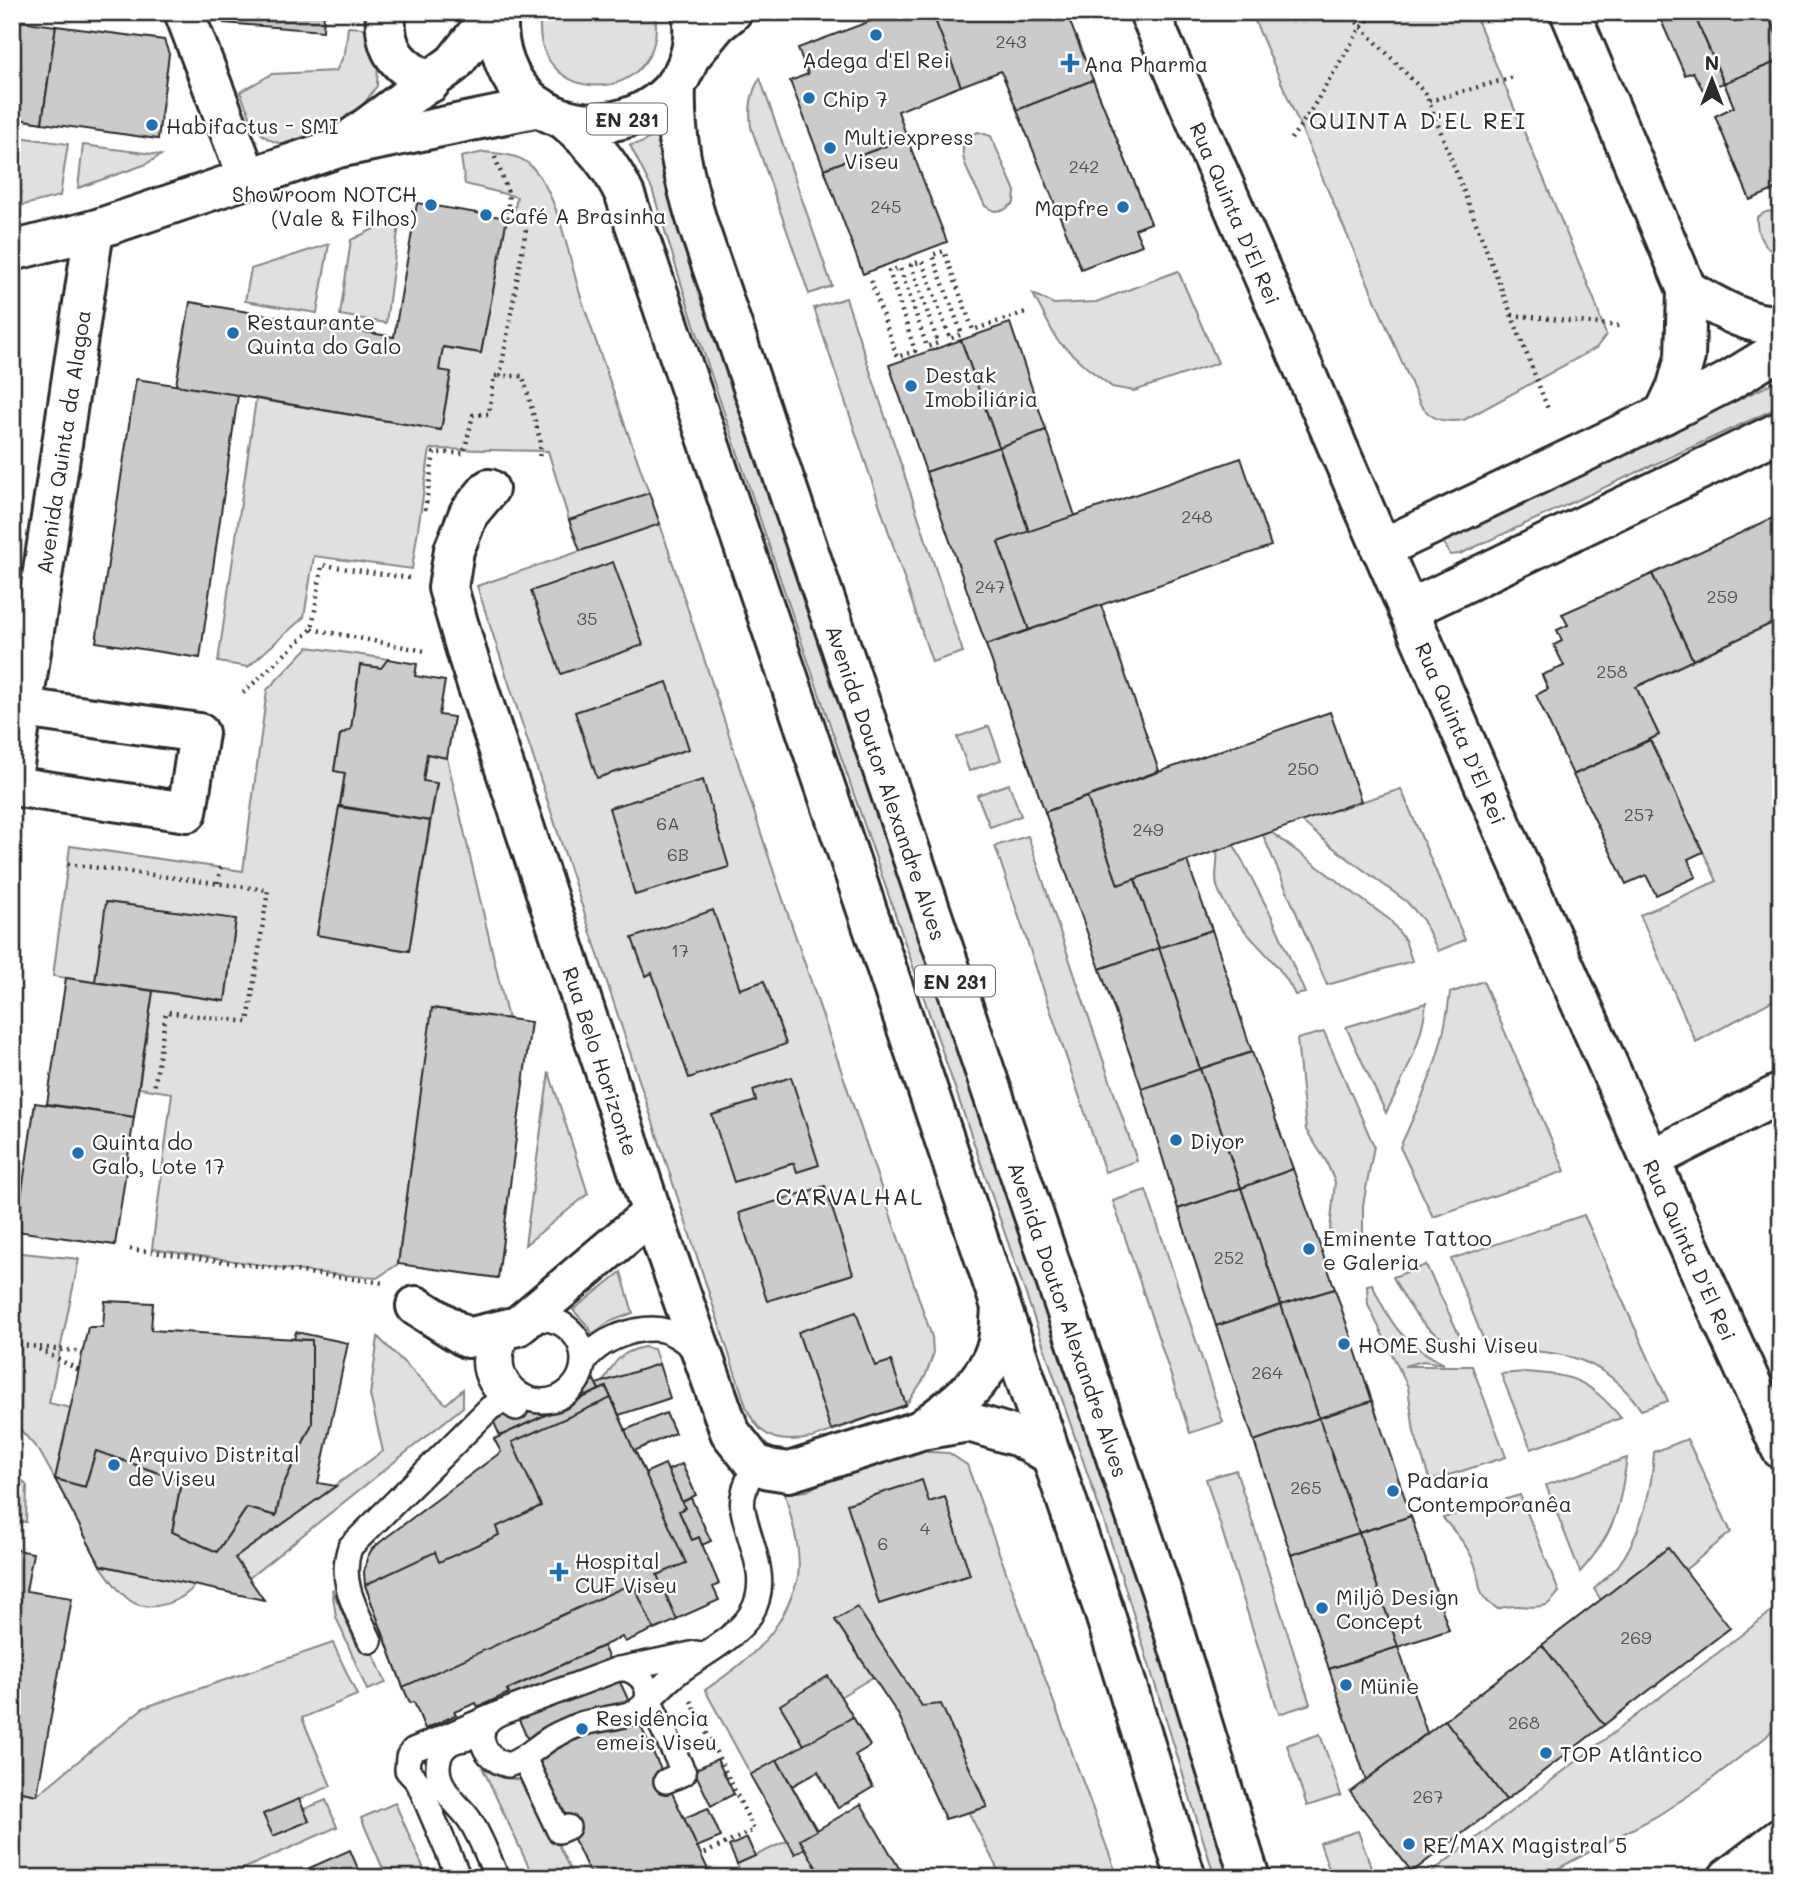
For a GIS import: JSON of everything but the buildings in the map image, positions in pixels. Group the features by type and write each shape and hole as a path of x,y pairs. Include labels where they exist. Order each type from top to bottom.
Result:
{"street":[{"path":"184,12 248,179"},
{"path":"386,12 387,45 398,61 430,83"},
{"path":"338,148 454,63 496,12"},
{"name":"EN 231","path":"496,12 497,36 504,64 518,88 584,136 615,173 625,195 1103,1608 1186,1878"},
{"name":"EN 231","path":"553,114 596,125 627,119 654,105 682,70 694,27 692,12"},
{"path":"682,70 717,24 732,12"},
{"name":"Rua Quinta D'El Rei","path":"1149,12 1381,549 1650,1160 1781,1449"},
{"path":"1570,12 1686,290 1685,357 1664,414"},
{"name":"Avenida Doutor Alexandre Alves","path":"682,70 675,113 682,174 1161,1590 1250,1878"},
{"path":"12,251 94,230 338,148 553,114"},
{"name":"Avenida Quinta da Alagoa","path":"12,778 18,708 94,230"},
{"path":"1686,290 1734,314 1768,326 1781,324"},
{"path":"1381,549 1664,414 1727,382 1781,349"},
{"path":"1408,610 1781,431"},
{"name":"Rua Belo Horizonte","path":"489,489 469,513 454,550 448,588 468,657 652,1213 730,1432 755,1464"},
{"path":"12,786 187,812 199,733 18,708"},
{"path":"1650,1160 1781,1093"},
{"path":"416,1306 467,1338 515,1326 652,1213"},
{"path":"921,1430 953,1406 980,1379 996,1347 1001,1307"},
{"path":"755,1464 789,1472 921,1430 970,1422 1019,1437 1051,1454"},
{"path":"1728,1878 1781,1838"}],"lane":[{"path":"511,1397 501,1364 502,1350 515,1326 532,1320 556,1321 568,1328 577,1338 583,1349 584,1363"},
{"path":"370,1641 345,1573 345,1561 350,1546 490,1408 511,1397 550,1401 564,1396 581,1376 587,1356 604,1344 637,1329 656,1328 667,1331 678,1336 703,1356"},
{"path":"500,1713 487,1721 481,1734 482,1741 488,1754 508,1765 524,1758 549,1738 581,1724 644,1704 677,1673 732,1635 751,1614 758,1593 759,1572 743,1508 744,1491 755,1464"},
{"path":"459,1878 418,1782 407,1770 406,1762 410,1753 417,1747 500,1713 618,1670 663,1662 713,1648"},
{"path":"618,1670 630,1670 643,1679 648,1691 644,1704"},
{"path":"644,1704 684,1773 666,1781"},
{"path":"482,1741 459,1740 446,1745 440,1752 437,1763 443,1786 471,1821 497,1878"},
{"path":"524,1758 559,1830 568,1827"}],"path":[{"path":"1347,12 1426,94 1548,409"},
{"path":"1292,139 1361,27 1376,12"},
{"path":"1429,101 1514,77"},
{"path":"494,153 509,195 507,218 527,223 500,376"},
{"path":"871,281 897,357 915,351 889,271 900,268 927,347 938,343 911,265 922,261 950,339 962,334 932,255 944,251 974,330 1028,311"},
{"path":"1512,315 1619,326"},
{"path":"424,516 434,453 464,453 473,415 489,415 494,376 523,376 541,443 539,458"},
{"path":"243,693 312,629 321,565 414,579"},
{"path":"312,629 432,652"},
{"path":"68,863 268,890 248,1022 166,1012 154,1090"},
{"path":"218,883 221,863"},
{"path":"130,1249 387,1283 416,1306"},
{"path":"12,1344 83,1352"},
{"path":"35,1347 79,1370"},
{"path":"677,1673 754,1830 701,1855"}],"shaded area":[{"path":"541,12 655,12 654,44 641,67 621,81 598,86 574,81 554,67 542,44"},
{"path":"1251,12 1474,12 1594,299 1606,335 1596,348 1464,420 1450,421 1429,414 1420,404"},
{"path":"348,27 379,29 377,86 349,121 283,144 266,137 255,125 240,92 272,74 336,71 345,53"},
{"path":"760,78 832,286 809,294 751,127 751,102"},
{"path":"978,132 991,136 1015,191 1014,203 1004,210 994,211 985,206 965,165 963,145 968,137"},
{"path":"657,134 668,185 1123,1537 1232,1878 1215,1878 1111,1542 806,655 691,315 652,189 630,145 641,143"},
{"path":"12,136 68,144 60,196 12,208"},
{"path":"83,145 161,155 144,165 78,188"},
{"path":"484,152 508,155 525,161 540,177 548,191 588,319 649,493 569,520 548,451 430,449 412,569 314,556 304,617 248,667 218,662 256,399 441,430 451,373 439,370 443,347 481,353 507,218 518,219 513,217 517,197 465,184 461,157"},
{"path":"1781,210 1781,256 1762,241 1757,217 1766,212"},
{"path":"400,216 386,323 340,315 351,240"},
{"path":"329,244 317,313 245,301 251,269"},
{"path":"1178,271 1218,363 1134,391 1112,387 1057,340 1033,294 1054,304 1096,302"},
{"path":"846,298 963,652 932,662 814,308"},
{"path":"1781,377 1781,406 1460,554 1450,555 1443,541 1451,533 1763,388"},
{"path":"660,524 775,876 932,1337 933,1355 925,1377 906,1405 812,1438 790,1440 766,1434 747,1409 477,586"},
{"path":"1781,619 1781,996 1696,1042 1640,915 1717,881 1650,740 1659,735 1636,687"},
{"path":"308,647 388,659 381,668 360,665 351,729 340,735 334,770 345,773 317,935 409,951 437,784 423,781 427,754 447,758 508,1019 433,1008 398,1264 377,1278 310,1272 152,1249 172,1093 139,1088 153,991 225,1001 236,919 107,902 95,982 53,976 70,846 243,871 267,690"},
{"path":"989,726 1001,760 969,771 957,737"},
{"path":"1009,784 1021,816 990,827 977,795"},
{"path":"1401,789 1465,940 1438,951 1423,920 1407,902 1301,821"},
{"path":"1271,832 1390,920 1405,940 1412,961 1327,985 1263,835"},
{"path":"1028,836 1137,1161 1105,1172 995,846"},
{"path":"1234,845 1272,917 1305,993 1295,995 1278,967 1234,918 1225,904 1217,884 1217,851"},
{"path":"1483,981 1565,1171 1433,1217 1400,1147 1438,1054 1450,993"},
{"path":"1426,1003 1416,1046 1386,1113 1346,1027"},
{"path":"1324,1032 1374,1146 1363,1205 1363,1238 1346,1244 1337,1240 1330,1230 1335,1182 1326,1161 1306,1130 1297,1039"},
{"path":"549,1072 588,1194 525,1245"},
{"path":"1146,1190 1223,1422 1190,1433 1113,1201"},
{"path":"1584,1215 1668,1401 1641,1410 1610,1376 1593,1365 1574,1358 1534,1351 1488,1351 1451,1259"},
{"path":"12,1252 79,1259 49,1403 71,1408 55,1479 40,1452 12,1420"},
{"path":"1426,1265 1465,1347 1430,1330 1406,1301 1393,1277"},
{"path":"621,1272 633,1313 609,1322 592,1334 573,1310"},
{"path":"1372,1284 1385,1311 1399,1331 1418,1348 1444,1364 1423,1361 1404,1366 1472,1366 1506,1457 1430,1481 1414,1432 1408,1387 1368,1305 1367,1285"},
{"path":"378,1337 446,1404 463,1389 463,1407 249,1578 235,1558 383,1451 370,1395"},
{"path":"644,1347 654,1349 659,1364 603,1382 619,1359"},
{"path":"1525,1372 1556,1375 1579,1382 1600,1395 1621,1418 1531,1449 1501,1374"},
{"path":"1687,1439 1731,1532 1685,1570 1668,1548 1601,1600 1594,1589 1618,1566 1639,1526 1648,1497 1654,1452"},
{"path":"911,1451 949,1453 967,1465 1118,1878 1002,1878 969,1813 987,1806 941,1705 922,1706 835,1620 873,1677 840,1697 870,1746 855,1755 873,1787 838,1808 818,1772 792,1786 817,1830 905,1878 742,1878 737,1864 787,1841 705,1690 732,1671 767,1639 784,1612 796,1585 798,1556 785,1493 807,1491 848,1468"},
{"path":"1627,1458 1618,1506 1609,1532 1580,1572 1546,1485"},
{"path":"12,1468 27,1486 26,1522 12,1520"},
{"path":"1236,1470 1310,1704 1279,1714 1206,1479"},
{"path":"1520,1495 1559,1592 1546,1605 1498,1609 1485,1599 1470,1554 1443,1518"},
{"path":"100,1565 195,1585 176,1600 159,1605 142,1605 134,1603 124,1595"},
{"path":"332,1589 357,1646 368,1642 386,1683 367,1690 336,1617"},
{"path":"1771,1612 1781,1638 1781,1720 1766,1737 1700,1788 1657,1816 1538,1878 1424,1878"},
{"path":"333,1643 357,1695 302,1718 331,1786 264,1814 273,1836 309,1821 304,1809 326,1800 337,1827 223,1878 12,1878 12,1790 37,1795 143,1708"},
{"path":"1320,1734 1341,1795 1307,1806 1287,1745"},
{"path":"483,1769 502,1778 528,1780 574,1878 534,1878"},
{"path":"395,1803 428,1878 387,1878 361,1818"},
{"path":"1358,1831 1375,1878 1332,1878 1320,1843"}],"place":[{"name":"Adega d'El Rei","path":"876,35"},
{"name":"Ana Pharma","path":"1070,63"},
{"name":"Chip 7","path":"809,98"},
{"name":"Habifactus - SMI","path":"152,125"},
{"name":"Multiexpress Viseu","path":"830,148"},
{"name":"Showroom NOTCH (Vale & Filhos)","path":"431,205"},
{"name":"Mapfre","path":"1123,207"},
{"name":"Café A Brasinha","path":"486,215"},
{"name":"Restaurante Quinta do Galo","path":"233,333"},
{"name":"Destak Imobiliária","path":"911,386"},
{"name":"Diyor","path":"1176,1140"},
{"name":"Quinta do Galo, Lote 17","path":"78,1153"},
{"name":"Eminente Tattoo e Galeria","path":"1309,1249"},
{"name":"HOME Sushi Viseu","path":"1344,1344"},
{"name":"Arquivo Distrital de Viseu","path":"114,1465"},
{"name":"Padaria Contemporanêa","path":"1393,1491"},
{"name":"Hospital CUF Viseu","path":"559,1572"},
{"name":"Miljô Design Concept","path":"1322,1608"},
{"name":"Münie","path":"1346,1685"},
{"name":"Residência emeis Viseu","path":"582,1729"},
{"name":"TOP Atlântico","path":"1546,1753"},
{"name":"RE/MAX Magistral 5","path":"1409,1844"}],"district":[{"name":"QUINTA D'EL REI","path":"1418,120"},
{"name":"CARVALHAL","path":"850,1196"}]}
